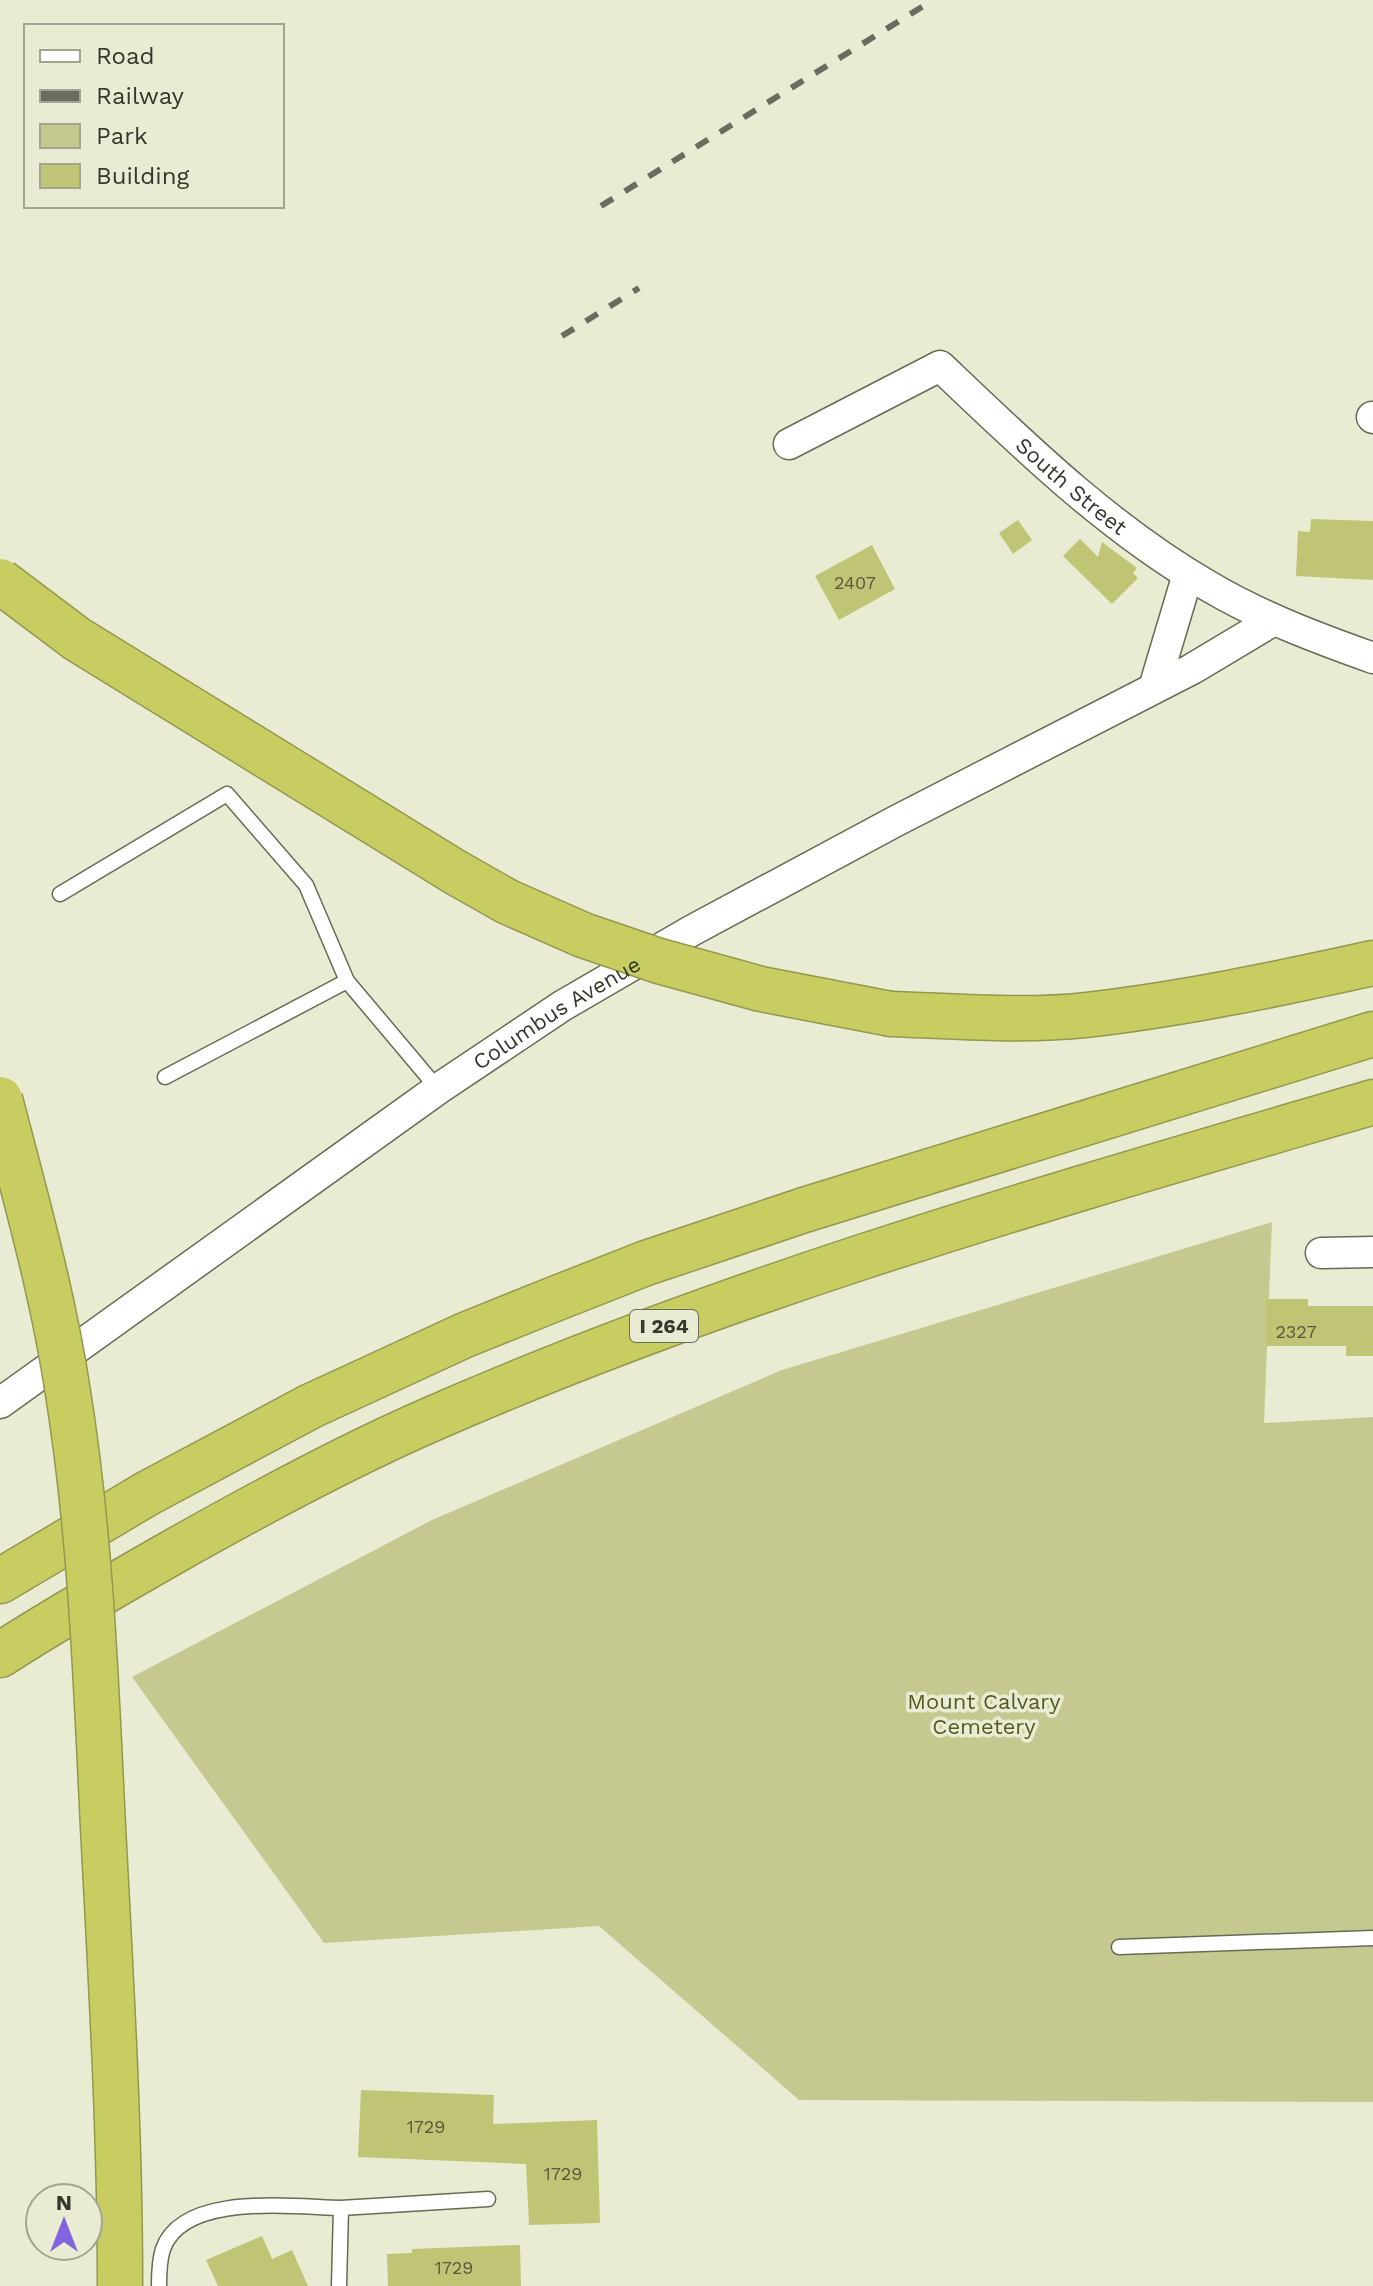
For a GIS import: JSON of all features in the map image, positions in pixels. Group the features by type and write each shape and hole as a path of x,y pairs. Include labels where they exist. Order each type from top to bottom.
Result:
{"highway":[{"path":"0,581 77,639 508,902 583,935 659,961 761,989 891,1014 986,1018 1084,1015 1217,995 1373,963"},
{"path":"0,1581 148,1493 311,1406 465,1335 552,1300 646,1263 804,1210 1373,1034"},
{"path":"0,1099 49,1292 68,1391 82,1492 94,1649 118,2105 120,2286"},
{"name":"I 264","path":"1,1654 84,1603 270,1498 423,1423 523,1380 731,1300 874,1253 1373,1102"},
{"path":"0,1202 42,1372 69,1643 93,2178 92,2286"}],"street":[{"name":"South Street","path":"789,444 940,366 1084,497 1129,534 1188,574 1274,620 1373,658"},
{"path":"1154,688 1188,574"},
{"name":"Columbus Avenue","path":"0,1403 438,1089 562,1006 691,931 1154,688 1274,620"},
{"path":"1321,1253 1373,1252"}],"lane":[{"path":"60,894 227,794 306,885 347,981 438,1089"},
{"path":"165,1077 347,981"},
{"path":"1119,1947 1373,1938"},
{"path":"159,2286 159,2266 163,2248 170,2236 180,2225 202,2213 239,2207 341,2208 488,2199"},
{"path":"339,2286 341,2208"}],"green space":[{"name":"Mount Calvary Cemetery","path":"1272,1222 1264,1423 1373,1417 1373,2102 799,2100 599,1926 324,1943 132,1677 432,1520 782,1370"}],"building":[{"path":"1311,519 1373,521 1373,580 1296,576 1298,531 1310,532"},
{"path":"1018,520 1032,540 1013,554 999,533"},
{"path":"1080,539 1098,557 1102,542 1137,568 1133,573 1138,578 1112,604 1063,556"},
{"path":"872,545 895,589 839,620 815,576"},
{"path":"1266,1299 1308,1299 1308,1306 1373,1306 1373,1356 1346,1356 1346,1346 1266,1346"},
{"path":"361,2090 494,2095 493,2124 597,2120 600,2223 529,2225 526,2164 358,2157"},
{"path":"262,2236 272,2259 292,2250 308,2286 218,2286 206,2260"},
{"path":"520,2245 521,2286 388,2286 387,2254 412,2253 412,2249"}],"railway":[{"path":"601,206 933,0"},
{"path":"562,336 639,288"}]}
